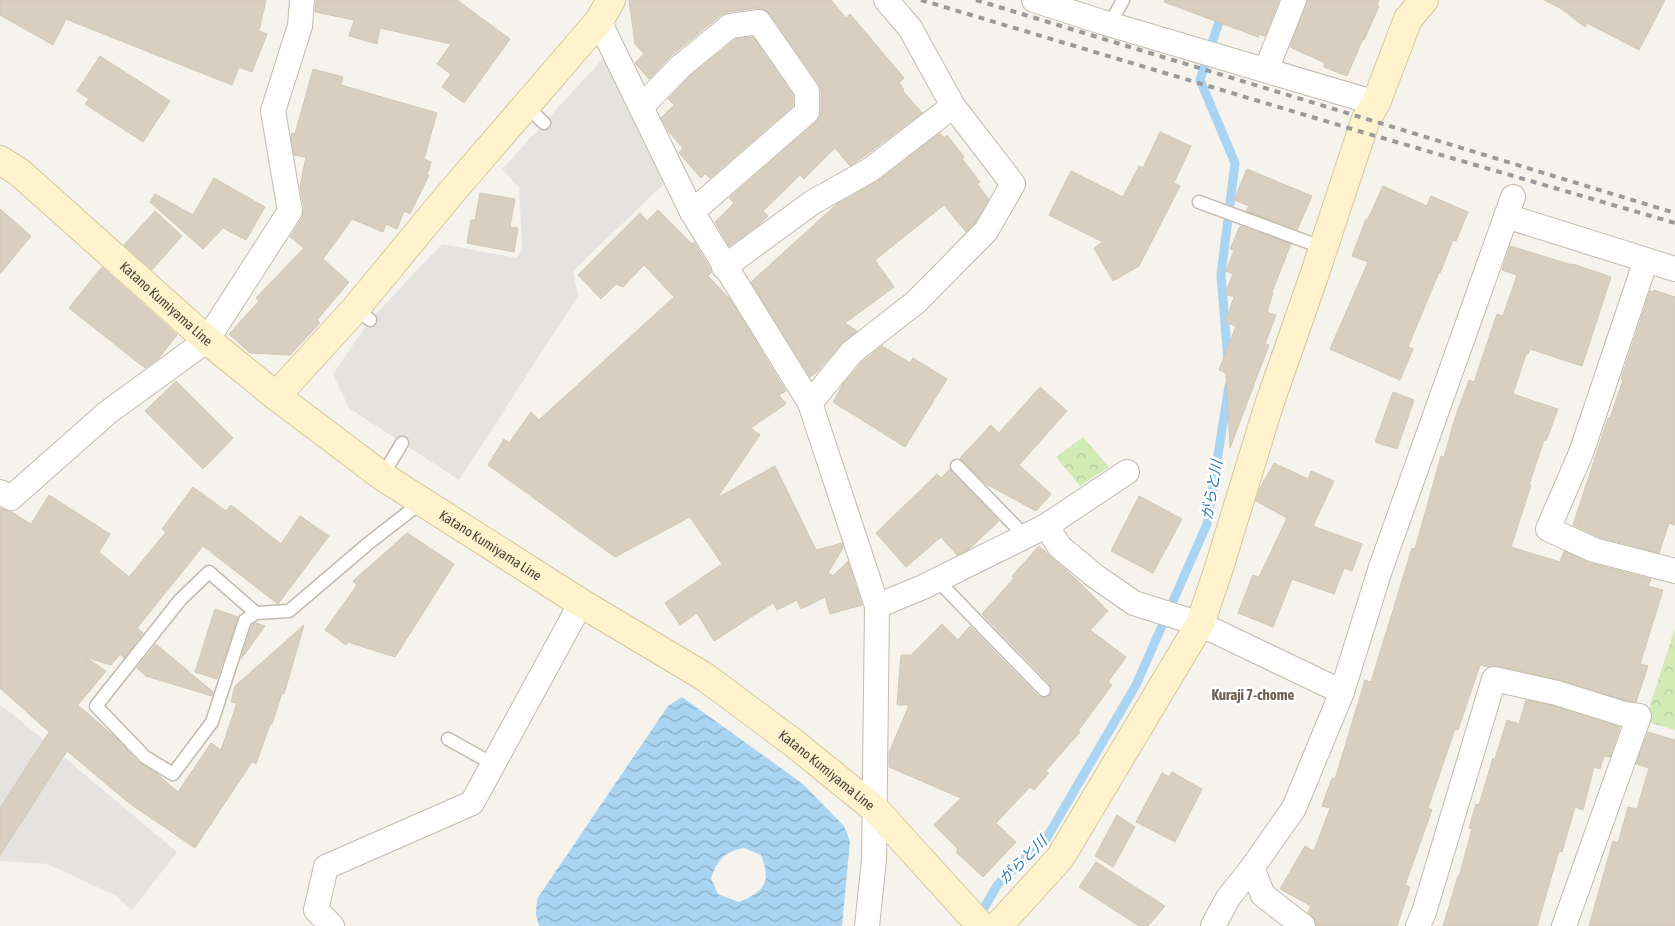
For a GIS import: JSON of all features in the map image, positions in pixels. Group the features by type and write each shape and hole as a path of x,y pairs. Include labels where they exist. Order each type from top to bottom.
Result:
{"street":[{"path":"0,492 11,498 107,413 208,340 290,211 273,111 300,26 302,0"},
{"path":"810,403 852,352 916,302 986,231 1013,184 953,106 910,28 886,0"},
{"path":"1034,0 1376,102"},
{"path":"1266,70 1294,0"},
{"path":"998,926 1060,858 1200,624 1269,405 1324,248 1366,119 1376,102 1408,19 1424,0"},
{"path":"605,10 641,107 692,212 724,267 810,403 877,606 874,860 867,926"},
{"path":"276,396 363,314 535,114 605,10"},
{"path":"641,107 681,66 730,26 760,22 807,91 807,112 692,212"},
{"path":"724,267 813,202 870,170 953,106"},
{"name":"Katano Kumiyama Line","path":"0,160 18,172 208,340 276,396 382,476 581,603 705,677 796,744 875,808 981,926"},
{"path":"1213,926 1228,898 1252,868 1294,808 1342,692 1380,570 1509,207 1646,260 1675,268"},
{"path":"1646,260 1581,453 1548,529 1594,550 1675,571"},
{"path":"877,606 936,580 1036,531 1127,472"},
{"path":"1036,531 1134,603 1200,624 1342,692"},
{"path":"332,926 316,910 326,867 472,803 581,603"},
{"path":"1418,926 1424,912 1494,679 1557,693 1624,714 1639,716 1564,926"},
{"path":"1252,868 1263,895 1303,926"}],"lane":[{"path":"1110,24 1124,0"},
{"path":"1199,202 1324,248"},
{"path":"382,476 402,443"},
{"path":"957,466 1036,531"},
{"path":"256,613 209,572 180,600 96,706 145,757 173,774 212,722 245,620 256,613 289,611 370,542 422,501"},
{"path":"936,580 1044,690"},
{"path":"448,739 493,764"}],"green space":[{"path":"1083,437 1109,467 1080,486 1056,457"},
{"path":"1675,628 1675,730 1645,721"}],"shaded area":[{"path":"607,54 667,181 573,271 578,296 459,480 349,408 333,374 370,320 442,244 517,258 522,247 519,187 502,169"},
{"path":"0,706 10,712 177,852 132,910 116,896 48,864 0,861"}],"water":[{"path":"682,697 803,784 844,826 850,841 842,926 539,926 536,914 537,899 668,706","holes":["744,848 761,855 766,873 764,885 760,890 739,902 718,894 711,878 722,858 731,852"]}],"building":[{"path":"0,0 266,0 259,31 267,34 252,72 239,67 232,85 66,19 53,45 0,15"},
{"path":"316,0 457,0 510,39 464,103 442,87 451,74 437,64 451,44 380,28 377,44 349,36 354,20 315,12"},
{"path":"629,0 831,0 846,18 850,14 904,78 899,83 903,91 922,113 850,166 835,148 804,179 800,175 763,211 768,216 760,224 729,246 715,222 734,203 729,198 816,122 821,112 819,84 770,14 758,8 728,12 721,15 672,55 649,79 635,63 644,54 635,44"},
{"path":"1165,0 1279,0 1265,36 1259,34 1258,37 1164,2"},
{"path":"1307,0 1379,0 1377,5 1379,6 1347,76 1324,67 1325,63 1290,47"},
{"path":"1544,0 1665,0 1639,50 1587,23 1585,27 1560,8"},
{"path":"753,37 793,95 793,106 710,178 705,174 701,178 679,153 683,148 669,132 661,118 674,105 668,99 690,76 736,39"},
{"path":"100,56 170,101 143,142 85,104 89,99 77,91"},
{"path":"313,69 343,77 341,85 437,113 424,159 431,162 427,175 429,175 410,214 404,211 397,229 386,224 383,232 352,219 323,259 349,282 317,320 320,323 290,355 250,353 229,334 259,301 256,298 304,248 290,237 302,218 304,209 300,186 306,157 294,155 291,135 292,133 295,134"},
{"path":"1160,132 1191,146 1174,183 1180,186 1139,266 1113,281 1094,248 1103,242 1049,215 1071,171 1123,197 1139,166 1143,168"},
{"path":"940,133 944,138 947,135 964,157 962,159 980,182 977,184 989,199 975,223 966,232 944,205 875,260 894,287 845,323 857,331 842,343 817,372 810,377 751,282 837,204 878,181"},
{"path":"1247,169 1312,196 1297,230 1246,211 1249,206 1234,200"},
{"path":"214,178 265,207 246,240 223,228 203,249 150,202 155,194 193,215"},
{"path":"1383,186 1427,206 1431,196 1468,212 1456,241 1453,240 1408,347 1413,349 1400,380 1330,349 1368,262 1352,256 1366,219 1368,219"},
{"path":"480,193 515,199 510,227 518,228 514,252 467,243 471,220 475,220"},
{"path":"0,209 31,236 0,274"},
{"path":"658,210 692,244 694,242 712,272 708,276 730,299 786,391 779,395 786,404 751,428 760,435 717,498 775,466 816,550 842,543 843,548 828,573 833,576 848,561 862,605 830,614 825,597 801,609 797,600 777,610 773,603 714,641 697,613 680,625 665,603 722,564 690,517 615,557 488,465 504,439 509,443 531,412 539,420 674,297 644,265 623,287 616,284 601,299 578,275 640,213 647,221"},
{"path":"155,211 182,236 152,270 124,245"},
{"path":"1240,226 1291,244 1272,292 1267,312 1276,315 1265,344 1269,345 1230,448 1226,373 1219,370 1236,326 1225,322 1234,297 1225,294 1233,274 1226,271 1234,250 1230,249"},
{"path":"1510,246 1611,277 1582,366 1530,349 1528,354 1526,354 1513,394 1558,409 1546,441 1544,440 1511,547 1560,562 1564,551 1590,563 1651,579 1648,586 1663,590 1640,664 1648,666 1636,702 1627,701 1560,680 1497,666 1488,667 1480,665 1458,730 1455,729 1428,808 1432,810 1405,885 1410,887 1397,926 1316,926 1315,920 1308,912 1311,906 1280,889 1305,846 1314,851 1330,808 1322,806 1332,778 1335,779 1365,680 1371,682 1412,548 1415,549 1441,456 1444,457 1455,418 1469,380 1474,382 1497,314 1503,316 1517,275 1502,270"},
{"path":"102,267 177,335 158,359 145,368 69,308"},
{"path":"1654,290 1675,297 1675,525 1669,523 1659,553 1599,537 1573,525 1608,418 1610,418 1623,380 1621,379 1650,291 1654,292"},
{"path":"882,346 910,363 913,358 947,379 905,447 833,402 843,384 862,362"},
{"path":"176,381 233,438 203,469 145,411"},
{"path":"1040,387 1067,411 1019,465 1051,494 1036,511 986,484 960,458 991,425 999,433"},
{"path":"1393,392 1414,400 1397,449 1375,442"},
{"path":"1274,463 1308,479 1311,471 1334,481 1313,526 1362,544 1352,571 1344,568 1334,594 1292,579 1273,627 1238,613 1253,575 1259,577 1287,518 1256,501 1260,488"},
{"path":"950,469 999,521 968,550 957,555 941,537 906,567 876,533 937,474 941,478"},
{"path":"193,487 226,511 231,505 281,544 300,516 329,536 278,604 203,546 137,628 143,633 124,658 120,654 111,665 85,657 106,671 78,705 116,738 139,763 156,773 178,792 211,743 221,750 237,703 231,702 235,686 304,625 284,694 282,693 256,764 252,762 195,848 129,803 67,751 0,855 0,808 49,732 0,688 0,508 10,511 31,524 49,495 110,534 99,552 129,577 166,532 162,529"},
{"path":"1139,496 1182,519 1153,573 1111,551"},
{"path":"407,533 454,564 395,657 348,642 346,645 325,630 357,585 353,581"},
{"path":"1039,546 1108,611 1090,630 1126,657 1108,682 1112,685 1078,731 1080,732 1046,771 1049,773 1034,790 1030,787 996,823 1016,842 983,877 956,852 958,849 934,825 961,798 889,767 889,753 909,705 897,705 901,655 911,655 942,624 958,640 970,626 1038,696 1042,698 1049,696 1052,692 1050,684 982,614"},
{"path":"215,609 238,617 217,679 195,672"},
{"path":"256,623 265,626 241,659 252,625"},
{"path":"156,644 213,692 212,696 146,676 137,668"},
{"path":"1526,700 1553,706 1620,727 1610,757 1604,756 1600,769 1594,767 1583,810 1575,807 1562,852 1559,851 1537,926 1443,926 1472,829 1469,828 1476,804 1479,805 1507,720 1519,724"},
{"path":"1648,732 1675,740 1675,926 1589,926 1613,841 1618,843 1628,807 1637,809 1649,768 1636,764"},
{"path":"1172,772 1202,789 1175,842 1136,822 1162,773 1169,777"},
{"path":"1117,815 1135,827 1113,867 1095,856"},
{"path":"1096,862 1165,906 1148,926 1139,926 1079,887"}],"waterway":[{"name":"がらと川","path":"1226,0 1200,80 1235,163 1221,275 1228,360"},
{"name":"がらと川","path":"978,918 998,884 1046,839 1136,685 1207,524 1229,386"}],"railway":[{"path":"921,0 1362,132 1675,223"},
{"path":"976,0 1675,213"}],"district":[{"name":"Kuraji 7-chome","path":"1253,695"}]}
